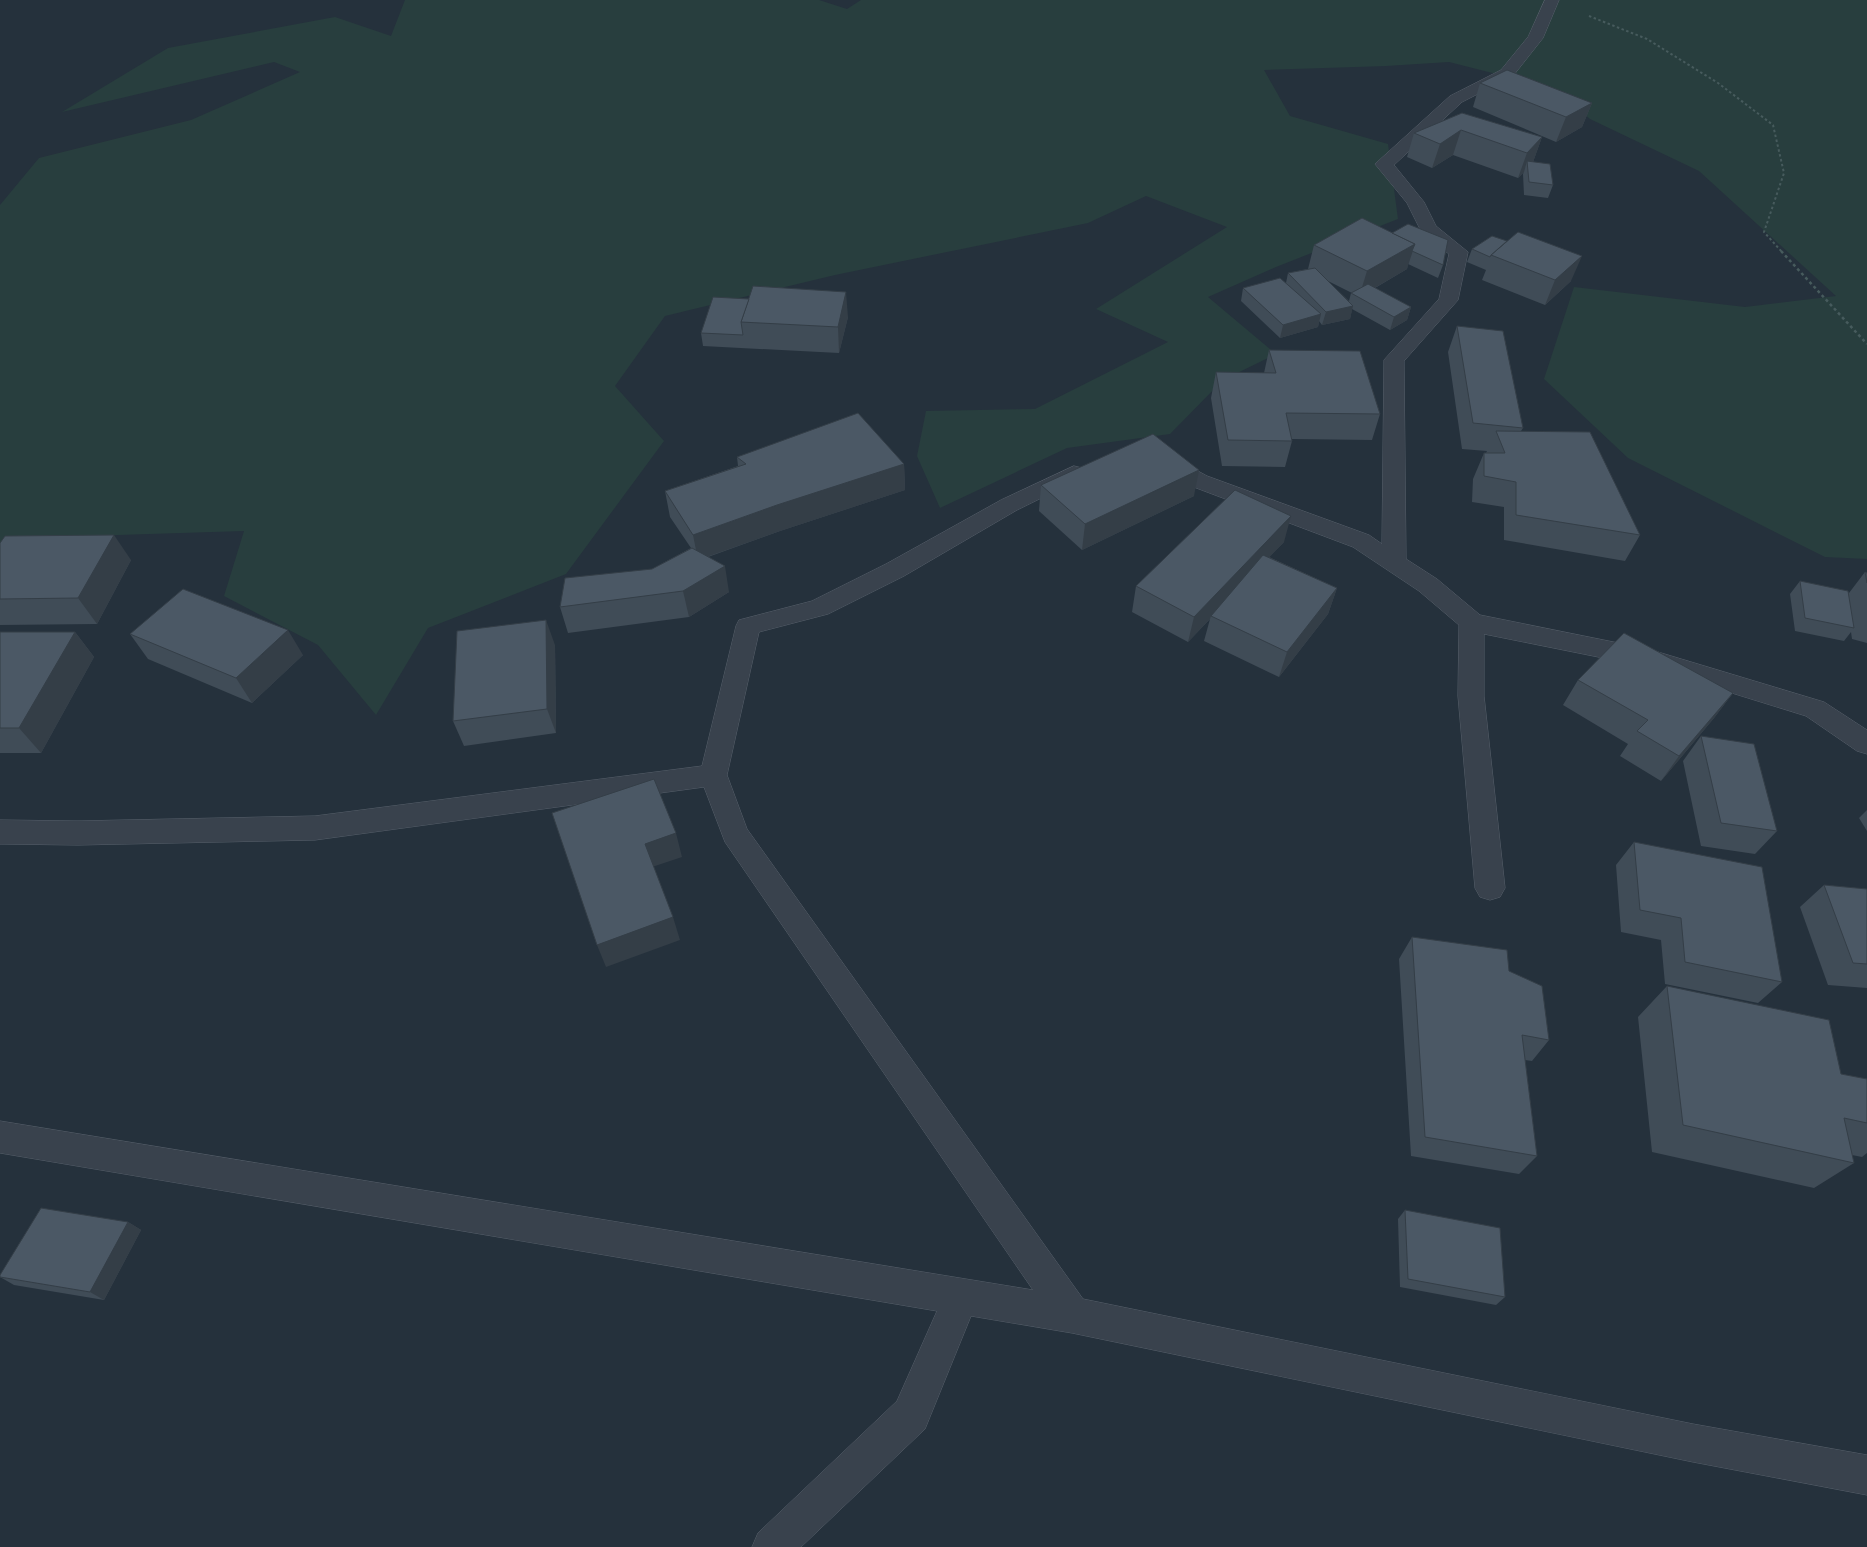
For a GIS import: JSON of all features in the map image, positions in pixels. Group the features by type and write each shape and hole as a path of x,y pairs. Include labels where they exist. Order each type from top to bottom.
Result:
{"street":[{"path":"1394,562 1394,360 1448,300 1459,252 1428,229 1415,202 1384,164 1456,99 1508,73 1536,38 1552,0"},
{"path":"1142,456 1151,455 1200,481 1361,541 1428,585 1472,622 1557,641 1648,658 1816,709 1867,744"},
{"path":"1072,1315 735,834 713,775 748,626 819,608 895,570 1009,505 1082,469 1099,466"},
{"path":"1472,622 1471,696 1490,888"},
{"path":"0,832 78,833 315,828 713,775"},
{"path":"0,1137 1072,1315 1693,1443 1867,1475"},
{"path":"772,1547 911,1416 961,1297"}],"path":[{"path":"1586,15 1647,39 1718,83 1773,125 1784,173 1764,232 1867,344"}],"green space":[{"path":"405,0 819,0 847,9 861,0 1867,0 1867,559 1825,557 1628,458 1544,379 1574,287 1745,307 1836,296 1699,171 1590,119 1552,88 1449,62 1264,70 1290,116 1388,144 1398,219 1276,267 1208,297 1276,354 1223,380 1170,434 1067,448 940,508 917,456 926,411 1035,409 1168,342 1096,309 1227,227 1146,196 1088,223 835,275 665,316 615,386 664,441 566,574 428,628 376,715 318,645 224,596 244,531 55,537 0,558 0,205 39,158 191,120 300,72 274,62 62,112 168,48 335,17 391,36"}],"building":[{"path":"1507,70 1592,103 1566,117 1480,83"},
{"path":"1462,113 1542,137 1527,153 1461,130 1440,144 1414,133"},
{"path":"1527,161 1550,164 1553,185 1529,182"},
{"path":"1362,218 1415,244 1367,271 1314,245"},
{"path":"1408,224 1448,240 1443,265 1412,251 1415,244 1392,233"},
{"path":"1518,232 1582,256 1555,280 1491,255"},
{"path":"1492,236 1507,241 1490,257 1472,249"},
{"path":"1315,268 1353,306 1326,312 1288,273"},
{"path":"1280,278 1321,314 1283,325 1243,288"},
{"path":"1368,284 1411,307 1394,317 1351,293"},
{"path":"753,286 846,292 838,327 741,322"},
{"path":"713,297 749,299 741,322 743,335 701,333"},
{"path":"1457,326 1503,331 1523,428 1473,423"},
{"path":"1269,350 1360,351 1380,414 1286,413 1292,441 1228,440 1216,372 1276,373"},
{"path":"858,413 904,464 777,505 693,535 665,491 746,464 737,457"},
{"path":"1496,431 1590,432 1640,535 1516,515 1516,482 1484,476 1484,453 1505,453"},
{"path":"1153,434 1199,470 1085,524 1041,485"},
{"path":"1235,490 1291,516 1194,617 1136,586"},
{"path":"114,535 78,598 0,599 0,543 5,536"},
{"path":"692,548 725,566 683,591 560,607 565,578 652,569"},
{"path":"1263,555 1337,588 1287,652 1211,616"},
{"path":"1800,581 1848,591 1854,628 1805,618"},
{"path":"183,589 288,630 236,678 130,634"},
{"path":"546,620 547,709 453,721 457,631"},
{"path":"0,632 75,632 19,728 0,728"},
{"path":"1624,633 1733,693 1679,756 1637,731 1648,720 1578,680"},
{"path":"1701,736 1754,744 1777,831 1721,823"},
{"path":"654,779 676,833 645,844 673,917 597,945 552,813"},
{"path":"1634,842 1762,867 1782,982 1685,962 1681,918 1640,910"},
{"path":"1824,885 1867,889 1867,964 1853,963"},
{"path":"1412,937 1507,950 1509,971 1542,986 1549,1040 1522,1035 1537,1156 1425,1137"},
{"path":"1667,986 1829,1020 1841,1074 1867,1079 1867,1123 1844,1118 1854,1163 1683,1125"},
{"path":"41,1208 128,1222 90,1292 0,1277"},
{"path":"1405,1210 1500,1228 1505,1297 1408,1279"}]}
